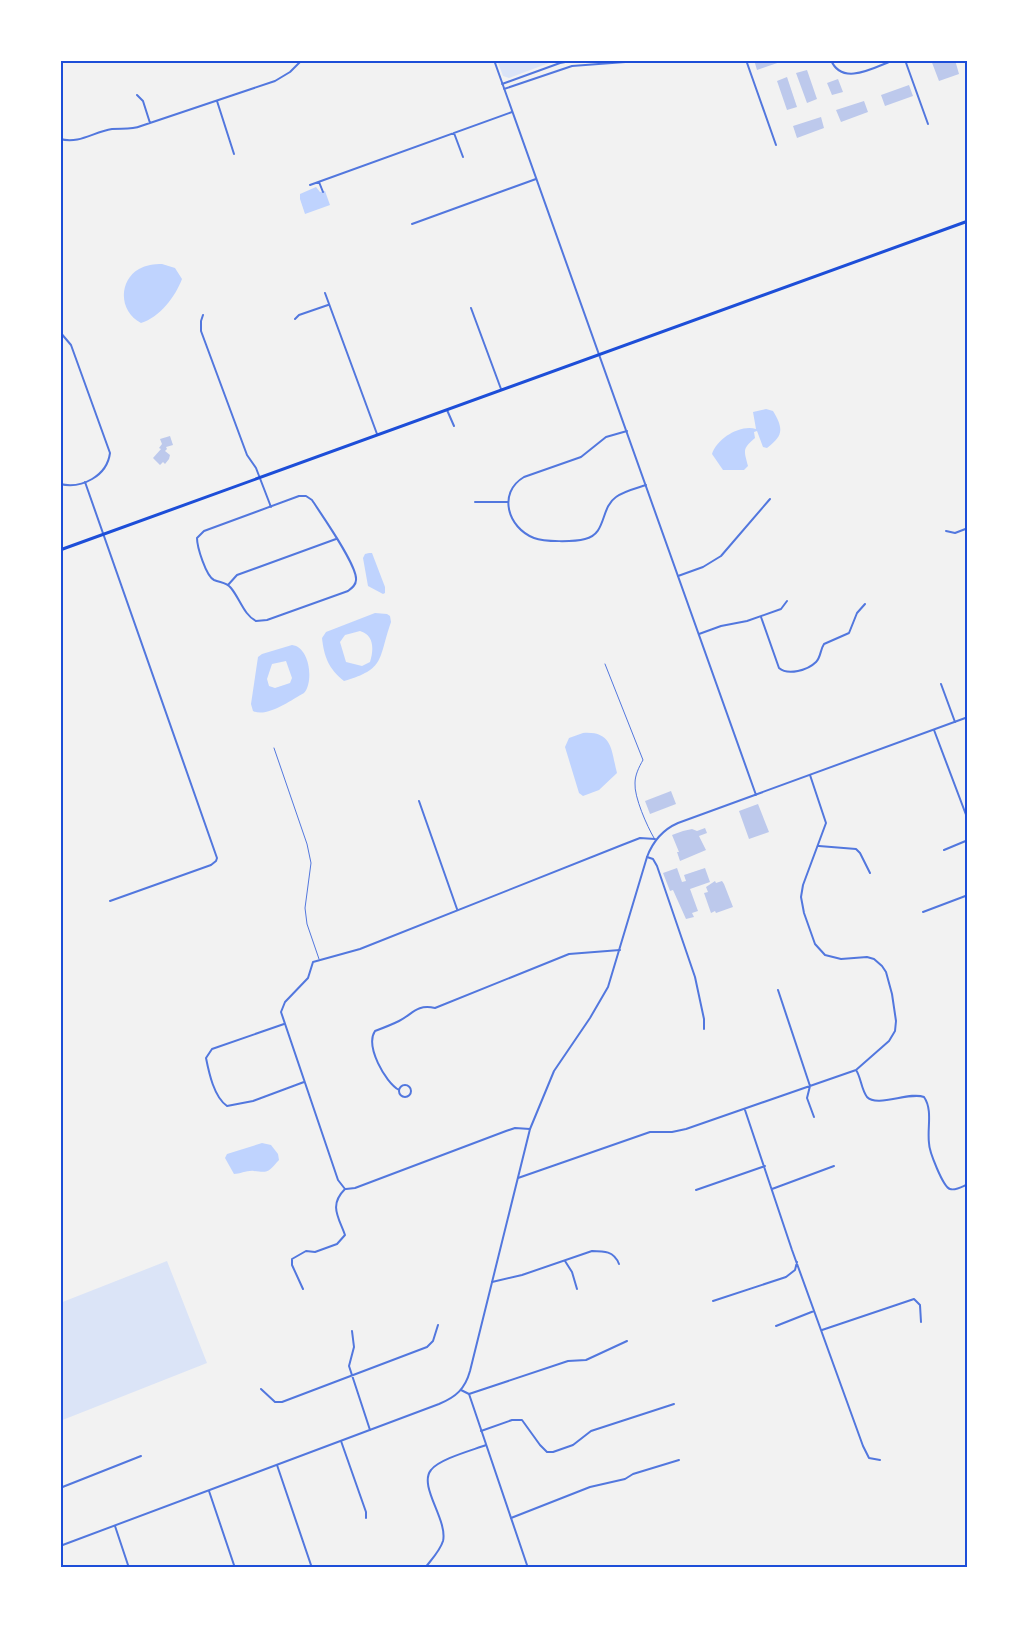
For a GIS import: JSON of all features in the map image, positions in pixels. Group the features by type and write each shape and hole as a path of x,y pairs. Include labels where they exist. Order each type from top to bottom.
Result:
{"main road":[{"path":"60,550 968,220"}],"street":[{"path":"60,139 79,140 110,129 130,129 150,123 275,81 290,72 302,60"},
{"path":"494,60 756,795"},
{"path":"502,84 560,63 576,60"},
{"path":"504,89 572,66 652,60"},
{"path":"747,60 776,145"},
{"path":"831,60 837,70 847,75 894,60"},
{"path":"905,60 928,124"},
{"path":"137,94 150,123"},
{"path":"217,101 234,154"},
{"path":"310,185 512,112"},
{"path":"454,133 463,157"},
{"path":"412,224 536,179"},
{"path":"319,182 323,192"},
{"path":"325,293 377,434"},
{"path":"295,319 299,315 328,305"},
{"path":"471,308 501,389"},
{"path":"203,315 201,331 247,455 256,468 270,507"},
{"path":"60,332 71,345 109,448 106,468 98,476 75,485 60,484"},
{"path":"446,409 454,426"},
{"path":"627,431 606,438 581,457 515,482 507,502 519,527 532,537 540,540 577,540 592,537 601,527 605,512 616,497 646,485"},
{"path":"85,482 217,858 211,865 110,901"},
{"path":"306,496 312,500 355,571 356,583 348,591 259,622 250,617 228,585 208,575 197,538 200,534 270,507 306,496"},
{"path":"678,576 709,564 721,556 770,499"},
{"path":"475,502 507,502"},
{"path":"946,531 955,533 968,528"},
{"path":"228,585 235,576 336,539"},
{"path":"699,634 761,617 781,609 787,601"},
{"path":"761,617 778,666 783,672 792,672 814,664 824,644 851,631 856,613 866,604"},
{"path":"941,684 956,722"},
{"path":"60,1546 451,1399 461,1390 470,1371 530,1129 554,1071 608,987 647,857 655,839 674,825 968,717"},
{"path":"934,730 968,820"},
{"path":"518,1178 650,1132 672,1132 685,1129 856,1070 891,1038 896,1026 895,1011 887,976 880,963 867,957 831,958 820,951 815,944 804,913 801,897 805,879 826,823 810,775"},
{"path":"419,801 457,909"},
{"path":"345,1189 338,1180 282,1019 281,1012 285,1002 308,978 311,964 319,959 360,949 621,844 640,838 655,839"},
{"path":"944,850 968,840"},
{"path":"818,846 856,849 870,873"},
{"path":"647,857 653,859 657,866 695,977 704,1029"},
{"path":"922,912 968,895"},
{"path":"399,1090 406,1084 410,1087 411,1092 409,1096 404,1097 386,1078 378,1064 372,1041 375,1031 400,1021 410,1012 429,1006 435,1008 569,954 620,950"},
{"path":"778,990 810,1086 807,1098 814,1117"},
{"path":"284,1024 212,1049 206,1058 208,1069 222,1103 227,1106 238,1105 304,1082"},
{"path":"856,1070 871,1100 880,1101 917,1095 924,1097 928,1107 929,1146 944,1183 954,1189 968,1184"},
{"path":"745,1109 866,1455 869,1458 880,1460"},
{"path":"303,1289 292,1265 292,1259 306,1251 315,1252 337,1244 342,1239 345,1235 335,1206 339,1195 345,1189 355,1188 515,1128 530,1129"},
{"path":"696,1190 765,1166"},
{"path":"772,1189 834,1166"},
{"path":"492,1282 522,1275 584,1252 601,1251 613,1254 619,1263"},
{"path":"564,1261 572,1272 577,1289"},
{"path":"713,1301 786,1277 795,1270 797,1262"},
{"path":"822,1329 914,1299 921,1305 921,1322"},
{"path":"776,1326 814,1311"},
{"path":"261,1389 274,1401 279,1402 351,1376 430,1346 435,1338 438,1325"},
{"path":"352,1331 354,1347 349,1366 370,1430"},
{"path":"461,1390 470,1394 568,1361 586,1360 627,1341"},
{"path":"470,1394 528,1568"},
{"path":"481,1431 512,1420 522,1420 540,1445 547,1452 553,1452 573,1445 591,1431 674,1404"},
{"path":"341,1440 366,1512 366,1518"},
{"path":"425,1568 440,1548 444,1534 427,1482 431,1470 438,1464 486,1445"},
{"path":"60,1488 141,1456"},
{"path":"511,1518 590,1487 625,1479 633,1474 679,1460"},
{"path":"277,1465 312,1568"},
{"path":"209,1491 236,1568"},
{"path":"115,1526 129,1568"}],"lane":[{"path":"605,664 643,760 634,785 655,839"},
{"path":"274,747 311,862 305,908 307,924 319,959"}],"shaded area":[{"path":"497,60 557,60 509,78 503,76"},
{"path":"167,1261 207,1363 60,1421 60,1303"}],"water":[{"path":"316,187 320,192 325,191 330,205 305,214 300,194"},
{"path":"162,264 175,268 182,279 166,306 141,323 128,312 125,304 127,281 139,269"},
{"path":"766,409 773,411 779,423 779,436 767,448 763,447 757,431 754,432 755,438 745,450 748,466 744,470 723,470 712,454 715,448 724,438 737,430 756,429 753,412"},
{"path":"372,553 385,587 383,594 368,586 363,558 365,554"},
{"path":"375,613 390,616 391,622 381,654 374,667 358,677 344,681 331,667 326,657 322,638 326,632","holes":["360,631 365,633 372,643 370,662 362,666 346,662 340,642 345,635"]},
{"path":"292,645 298,647 306,658 309,681 304,693 279,707 259,713 253,711 251,704 258,657","holes":["286,661 292,678 290,683 275,688 269,686 267,679 272,664"]},
{"path":"583,733 593,733 605,739 612,750 617,773 599,790 583,796 579,793 565,747 569,738"},
{"path":"262,1143 271,1145 278,1154 279,1160 266,1172 252,1171 234,1174 225,1158 227,1154"}],"building":[{"path":"754,60 786,60 757,70"},
{"path":"931,60 955,60 959,74 939,81"},
{"path":"807,70 817,99 807,103 796,73"},
{"path":"787,77 797,107 787,110 777,81"},
{"path":"838,79 843,92 832,95 827,83"},
{"path":"909,85 913,96 885,106 881,95"},
{"path":"864,101 868,112 841,122 836,110"},
{"path":"821,117 824,128 797,138 793,126"},
{"path":"170,436 173,445 166,447 165,451 170,455 169,459 165,464 163,462 160,465 153,458 161,449 159,448 162,444 160,439"},
{"path":"671,791 676,804 650,814 645,801"},
{"path":"758,804 769,832 749,839 739,811"},
{"path":"705,828 707,833 699,836 706,850 680,861 672,835"},
{"path":"677,868 682,882 686,881 684,875 705,868 710,882 690,889 698,911 692,913 694,917 686,919 663,873"},
{"path":"715,881 716,883 722,881 733,907 711,913 704,893 708,892 706,887"}]}
